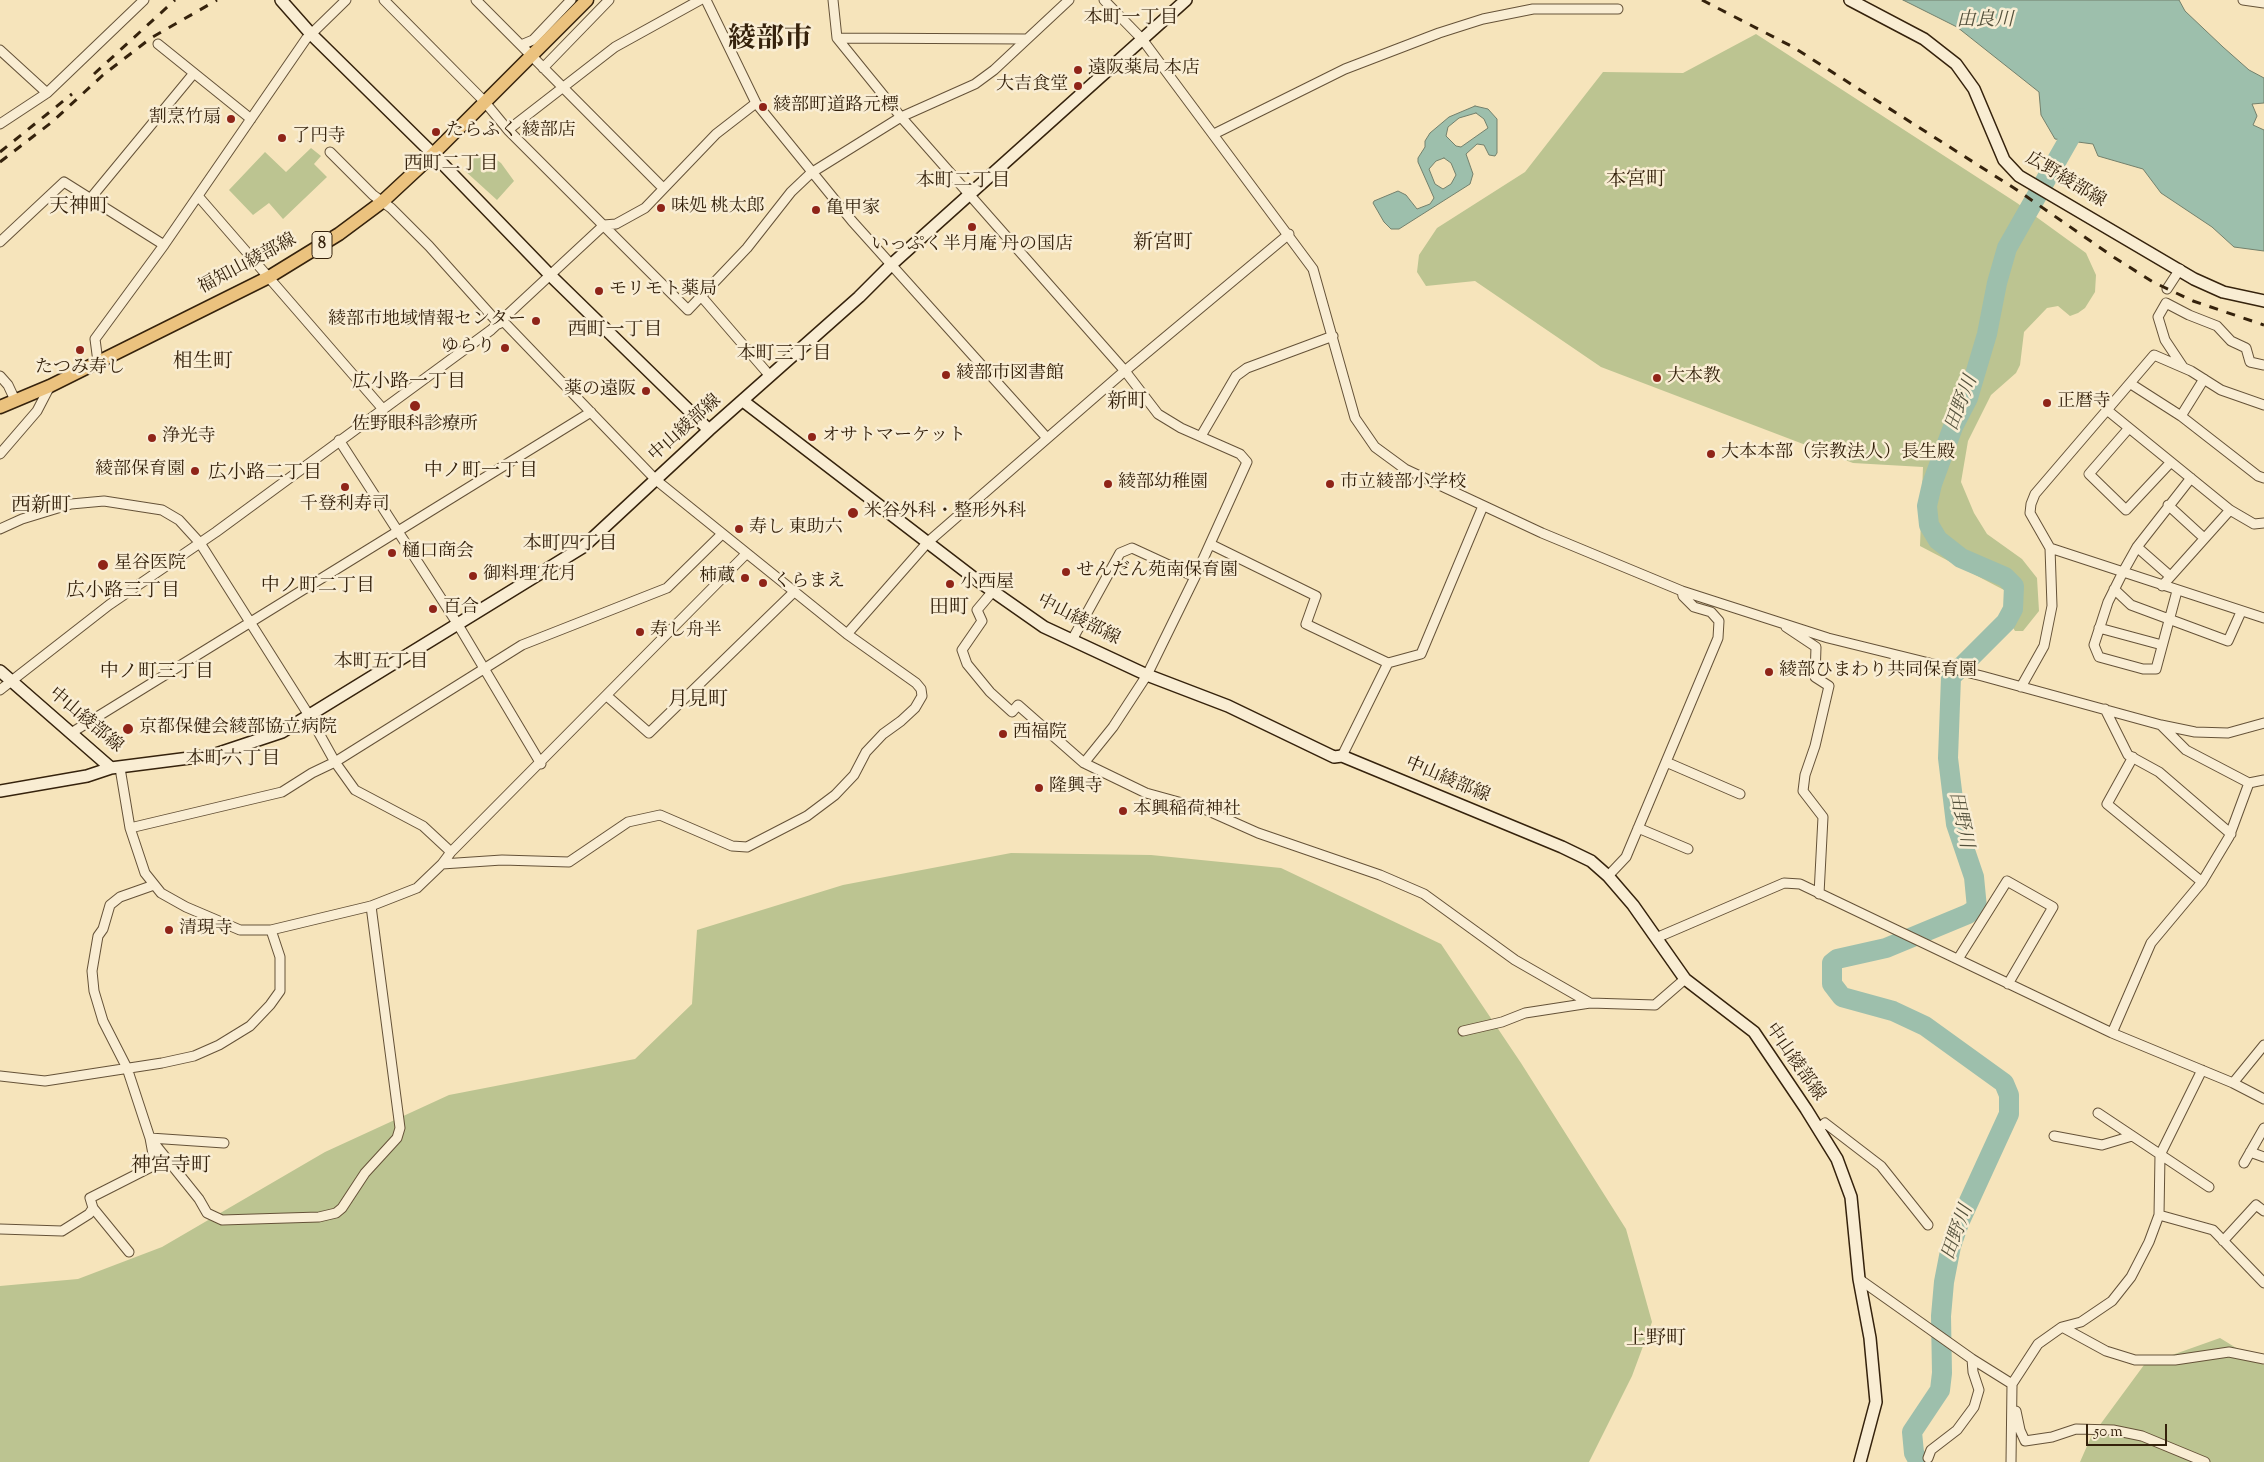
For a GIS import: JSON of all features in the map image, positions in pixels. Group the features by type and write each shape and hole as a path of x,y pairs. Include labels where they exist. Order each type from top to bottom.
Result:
{"main road":[{"path":"281,0 311,34 550,275 709,430"},
{"name":"福知山綾部線","path":"0,407 50,386 269,277 339,234 382,202 587,0"},
{"path":"743,401 859,297 892,264 1186,0"},
{"name":"広野綾部線","path":"1850,0 1924,39 1956,64 1974,89 2004,160 2010,169 2194,279 2222,292 2264,301"},
{"name":"中山綾部線","path":"0,671 71,733 116,768 213,754 282,732 310,717 583,547 743,401 1044,628 1147,675 1228,706 1334,757 1342,756 1562,847 1591,862 1608,876 1633,905 1685,980 1754,1032 1837,1159 1850,1198 1859,1279 1870,1338 1876,1402 1860,1462"},
{"path":"0,791 87,776 116,768"}],"street":[{"path":"0,124 47,94 144,0"},
{"path":"98,362 95,339 164,245 306,38 346,0"},
{"path":"384,0 484,101 508,130 688,310 746,248 791,192 811,173 901,117 975,84 1069,0"},
{"path":"476,0 663,188"},
{"path":"521,45 533,40 571,0"},
{"path":"543,68 609,0"},
{"path":"508,130 615,47 700,0"},
{"path":"706,0 756,103 811,173 1046,438"},
{"path":"833,0 837,38 901,117 1125,371 1158,414 1181,428 1240,454 1247,462 1195,577 1147,675 1113,727 1084,763"},
{"path":"1104,0 1142,39 1289,234 1313,269 1356,418 1375,447 1405,469 1483,506 1682,591 1828,638 2161,725 2195,732 2228,733 2264,723"},
{"path":"2243,0 2264,3"},
{"path":"1214,134 1344,69 1483,19 1533,9 1618,9"},
{"path":"837,38 1026,40"},
{"path":"158,44 251,119"},
{"path":"0,50 47,94"},
{"path":"90,199 194,73"},
{"path":"0,690 109,605 200,542 501,322 604,225 616,224 645,208 716,134 756,103"},
{"path":"330,152 429,246 656,480 847,634 916,683 921,689 922,696 916,708 883,734 866,752 854,775 835,795 807,816 747,847 732,846 660,815 628,822 569,862 502,860 442,864"},
{"path":"0,242 64,182 164,245"},
{"path":"198,196 382,408"},
{"path":"847,634 928,542 1046,438 1289,234"},
{"path":"2167,289 2180,269"},
{"path":"701,296 770,376"},
{"path":"2183,367 2165,340 2158,317 2166,303 2188,316 2218,326 2231,341 2246,348 2250,362 2264,365"},
{"path":"1201,436 1236,376 1247,368 1333,336"},
{"path":"2021,688 2044,646 2052,606 2050,548 2030,512 2035,494 2106,410 2131,384 2154,355 2183,367 2221,390 2264,405"},
{"path":"0,376 8,384 15,400"},
{"path":"2181,416 2204,379"},
{"path":"2131,384 2181,416 2258,476 2264,478"},
{"path":"0,454 37,411 50,386"},
{"path":"2106,410 2230,510 2254,524 2264,524"},
{"path":"71,733 591,412"},
{"path":"2129,428 2089,474 2126,510 2171,462"},
{"path":"339,440 457,624 541,764"},
{"path":"2177,590 2156,669 2143,669 2099,657 2094,645 2114,589 2137,547 2190,478"},
{"path":"0,530 22,519 71,504 104,501 162,510 179,520 200,542 310,717 335,762 355,790 423,826 451,852"},
{"path":"2168,505 2204,538"},
{"path":"1210,544 1316,596 1306,624 1388,663 1421,654 1483,506"},
{"path":"2162,586 2230,510"},
{"path":"130,828 282,792 312,772 335,762 522,645 667,588 722,534"},
{"path":"2137,547 2170,576"},
{"path":"1072,640 1120,553 1132,548 1195,577"},
{"path":"2050,548 2264,618"},
{"path":"116,768 130,828 145,873 161,893 186,907 240,930 271,930 371,906 417,888 746,554"},
{"path":"2114,589 2131,605 2228,641 2241,612"},
{"path":"993,591 977,610 982,621 962,650 967,664 990,692 1012,712 1018,705 1084,763 1146,793 1204,809 1258,833 1380,875 1424,894 1515,960 1590,1003"},
{"path":"1608,876 1626,856 1718,638 1719,621 1711,612 1694,607 1683,596 1682,591"},
{"path":"607,696 649,733 794,592"},
{"path":"1782,623 1816,647 1815,677 1829,686 1815,746 1805,774 1803,791 1823,817 1819,894"},
{"path":"2099,628 2162,645"},
{"path":"1342,756 1388,663"},
{"path":"2105,709 2128,755 2159,772 2231,834"},
{"path":"2161,725 2186,750 2249,783 2264,780"},
{"path":"2134,757 2107,804 2202,882"},
{"path":"1666,762 1740,794"},
{"path":"2112,1033 2151,943 2202,882 2231,834 2249,783"},
{"path":"1638,828 1688,849"},
{"path":"1958,959 2007,881 2053,907 2008,984"},
{"path":"1656,938 1784,883 1800,884 2112,1033 2233,1082 2264,1099"},
{"path":"129,1252 93,1208 90,1198 155,1165 150,1138 127,1068 103,1021 94,990 92,971 98,936 107,920 110,905 120,897 154,885"},
{"path":"150,1138 199,1199 206,1213 222,1220 328,1216 342,1208 366,1173 397,1138 400,1128 371,906"},
{"path":"0,1076 45,1081 194,1056 219,1045 250,1026 270,1005 280,991 280,957 271,930"},
{"path":"1463,1031 1502,1022 1525,1013 1590,1003 1655,1005 1685,980"},
{"path":"2233,1082 2264,1045"},
{"path":"2011,1462 2012,1384 2038,1344 2062,1327 2081,1322 2112,1300 2131,1277 2149,1242 2159,1215 2160,1155 2202,1070"},
{"path":"2098,1113 2209,1186"},
{"path":"1818,1129 1825,1123 1882,1166 1928,1225"},
{"path":"2244,1163 2264,1128"},
{"path":"2054,1136 2102,1145 2132,1136"},
{"path":"150,1138 224,1143"},
{"path":"2250,1152 2264,1157"},
{"path":"2223,1241 2256,1205 2264,1212"},
{"path":"0,1229 62,1231 89,1214 93,1208"},
{"path":"2159,1215 2213,1230 2264,1281"},
{"path":"1859,1279 1972,1359 2012,1384 2020,1430 2025,1441 2052,1437 2076,1429 2113,1430 2142,1436 2206,1462"},
{"path":"2062,1327 2106,1351 2135,1360 2175,1360 2229,1352 2264,1359"},
{"path":"1928,1458 1931,1450 1957,1430 1974,1408 1979,1390 1973,1372 1972,1359"}],"green space":[{"path":"1756,34 2017,203 2086,253 2096,275 2095,292 2085,308 2070,316 2058,306 2047,308 2024,332 2020,365 2016,373 1991,395 1968,441 1961,482 1974,513 1987,534 2022,559 2037,578 2039,611 2023,631 2015,631 2011,624 2020,602 2004,590 1920,546 1923,467 1853,463 1601,367 1475,281 1426,286 1417,272 1419,255 1437,228 1525,172 1603,72 1683,73"},
{"path":"311,148 321,156 314,164 327,177 283,219 269,203 253,215 229,190 265,152 286,172"},
{"path":"478,153 483,159 491,156 501,163 514,181 497,200 464,170"},
{"path":"1011,853 1151,855 1281,868 1441,944 1521,1063 1626,1229 1652,1322 1632,1376 1589,1462 0,1462 0,1286 78,1279 162,1247 325,1152 449,1095 635,1059 692,1004 697,930 843,885"},
{"path":"2220,1338 2264,1365 2264,1462 2080,1462 2091,1437 2144,1365"}],"water":[{"name":"由良川","path":"1903,0 2179,0 2185,11 2223,47 2249,70 2264,78 2264,103 2252,104 2257,116 2253,125 2264,130 2264,251 2234,247 2212,227 2161,193 2143,169 2098,156 2093,144 2055,139 2041,115 2039,92 1957,27"},
{"path":"1475,106 1488,109 1497,119 1497,153 1495,156 1489,155 1484,145 1477,144 1466,154 1473,174 1470,184 1399,229 1391,229 1384,222 1373,203 1374,201 1398,191 1406,195 1417,209 1430,204 1434,198 1418,158 1425,147 1425,141 1430,133 1449,117","holes":["1476,113 1484,119 1488,128 1461,147 1456,146 1446,136 1448,127 1459,118","1444,158 1451,163 1456,175 1451,184 1443,189 1435,184 1429,169 1436,161"]}],"waterway":[{"name":"田野川","path":"1919,1462 1914,1453 1912,1432 1940,1390 1942,1373 1941,1316 1944,1282 1951,1246 1959,1223 2009,1114 2009,1095 2004,1083 1925,1026 1893,1011 1842,997 1832,984 1832,963 1837,959 1886,948 1968,914 1977,908 1974,877 1956,824 1948,758 1951,677 2006,622 2013,609 2014,586 2005,577 1961,558 1938,540 1929,525 1927,506 1932,484 1953,427 1968,398 1987,334 1997,283 2007,248 2081,118"}],"railway":[{"path":"94,74 175,0"},
{"path":"0,162 52,122 103,75 151,38 217,0"},
{"path":"1702,0 1793,47 2017,190 2153,282 2193,301 2264,325"},
{"path":"0,152 72,94"}],"place":[{"name":"遠阪薬局 本店","path":"1078,70"},
{"name":"大吉食堂","path":"1078,86"},
{"name":"綾部町道路元標","path":"763,107"},
{"name":"割烹竹扇","path":"231,119"},
{"name":"たらふく 綾部店","path":"436,132"},
{"name":"了円寺","path":"282,138"},
{"name":"味処 桃太郎","path":"661,208"},
{"name":"亀甲家","path":"816,210"},
{"name":"いっぷく半月庵 丹の国店","path":"972,227"},
{"name":"モリモト薬局","path":"599,291"},
{"name":"綾部市地域情報センター","path":"536,321"},
{"name":"ゆらり","path":"505,348"},
{"name":"たつみ寿し","path":"80,350"},
{"name":"綾部市図書館","path":"946,375"},
{"name":"大本教","path":"1657,378"},
{"name":"薬の遠阪","path":"646,391"},
{"name":"正暦寺","path":"2047,403"},
{"name":"佐野眼科診療所","path":"415,406"},
{"name":"オサトマーケット","path":"812,437"},
{"name":"浄光寺","path":"152,438"},
{"name":"大本本部（宗教法人）長生殿","path":"1711,454"},
{"name":"綾部保育園","path":"195,471"},
{"name":"綾部幼稚園","path":"1108,484"},
{"name":"市立綾部小学校","path":"1330,484"},
{"name":"千登利寿司","path":"345,487"},
{"name":"米谷外科・整形外科","path":"853,513"},
{"name":"寿し 東助六","path":"739,529"},
{"name":"樋口商会","path":"392,553"},
{"name":"星谷医院","path":"103,565"},
{"name":"せんだん苑南保育園","path":"1066,572"},
{"name":"御料理 花月","path":"473,576"},
{"name":"柿蔵","path":"745,578"},
{"name":"くらまえ","path":"763,583"},
{"name":"小西屋","path":"950,584"},
{"name":"百合","path":"433,609"},
{"name":"寿し舟半","path":"640,632"},
{"name":"綾部ひまわり共同保育園","path":"1769,672"},
{"name":"京都保健会綾部協立病院","path":"128,729"},
{"name":"西福院","path":"1003,734"},
{"name":"隆興寺","path":"1039,788"},
{"name":"本興稲荷神社","path":"1123,811"},
{"name":"清現寺","path":"169,930"}],"district":[{"name":"本町一丁目","path":"1131,20"},
{"name":"綾部市","path":"770,42"},
{"name":"西町二丁目","path":"451,166"},
{"name":"本宮町","path":"1636,182"},
{"name":"本町二丁目","path":"963,183"},
{"name":"天神町","path":"79,209"},
{"name":"新宮町","path":"1163,245"},
{"name":"西町一丁目","path":"615,332"},
{"name":"本町三丁目","path":"784,356"},
{"name":"相生町","path":"203,364"},
{"name":"広小路一丁目","path":"409,384"},
{"name":"新町","path":"1127,404"},
{"name":"中ノ町一丁目","path":"481,473"},
{"name":"広小路二丁目","path":"265,475"},
{"name":"西新町","path":"41,508"},
{"name":"本町四丁目","path":"570,546"},
{"name":"中ノ町二丁目","path":"318,588"},
{"name":"広小路三丁目","path":"123,593"},
{"name":"田町","path":"949,610"},
{"name":"本町五丁目","path":"381,664"},
{"name":"中ノ町三丁目","path":"157,674"},
{"name":"月見町","path":"698,702"},
{"name":"本町六丁目","path":"233,761"},
{"name":"神宮寺町","path":"171,1168"},
{"name":"上野町","path":"1656,1341"}]}
